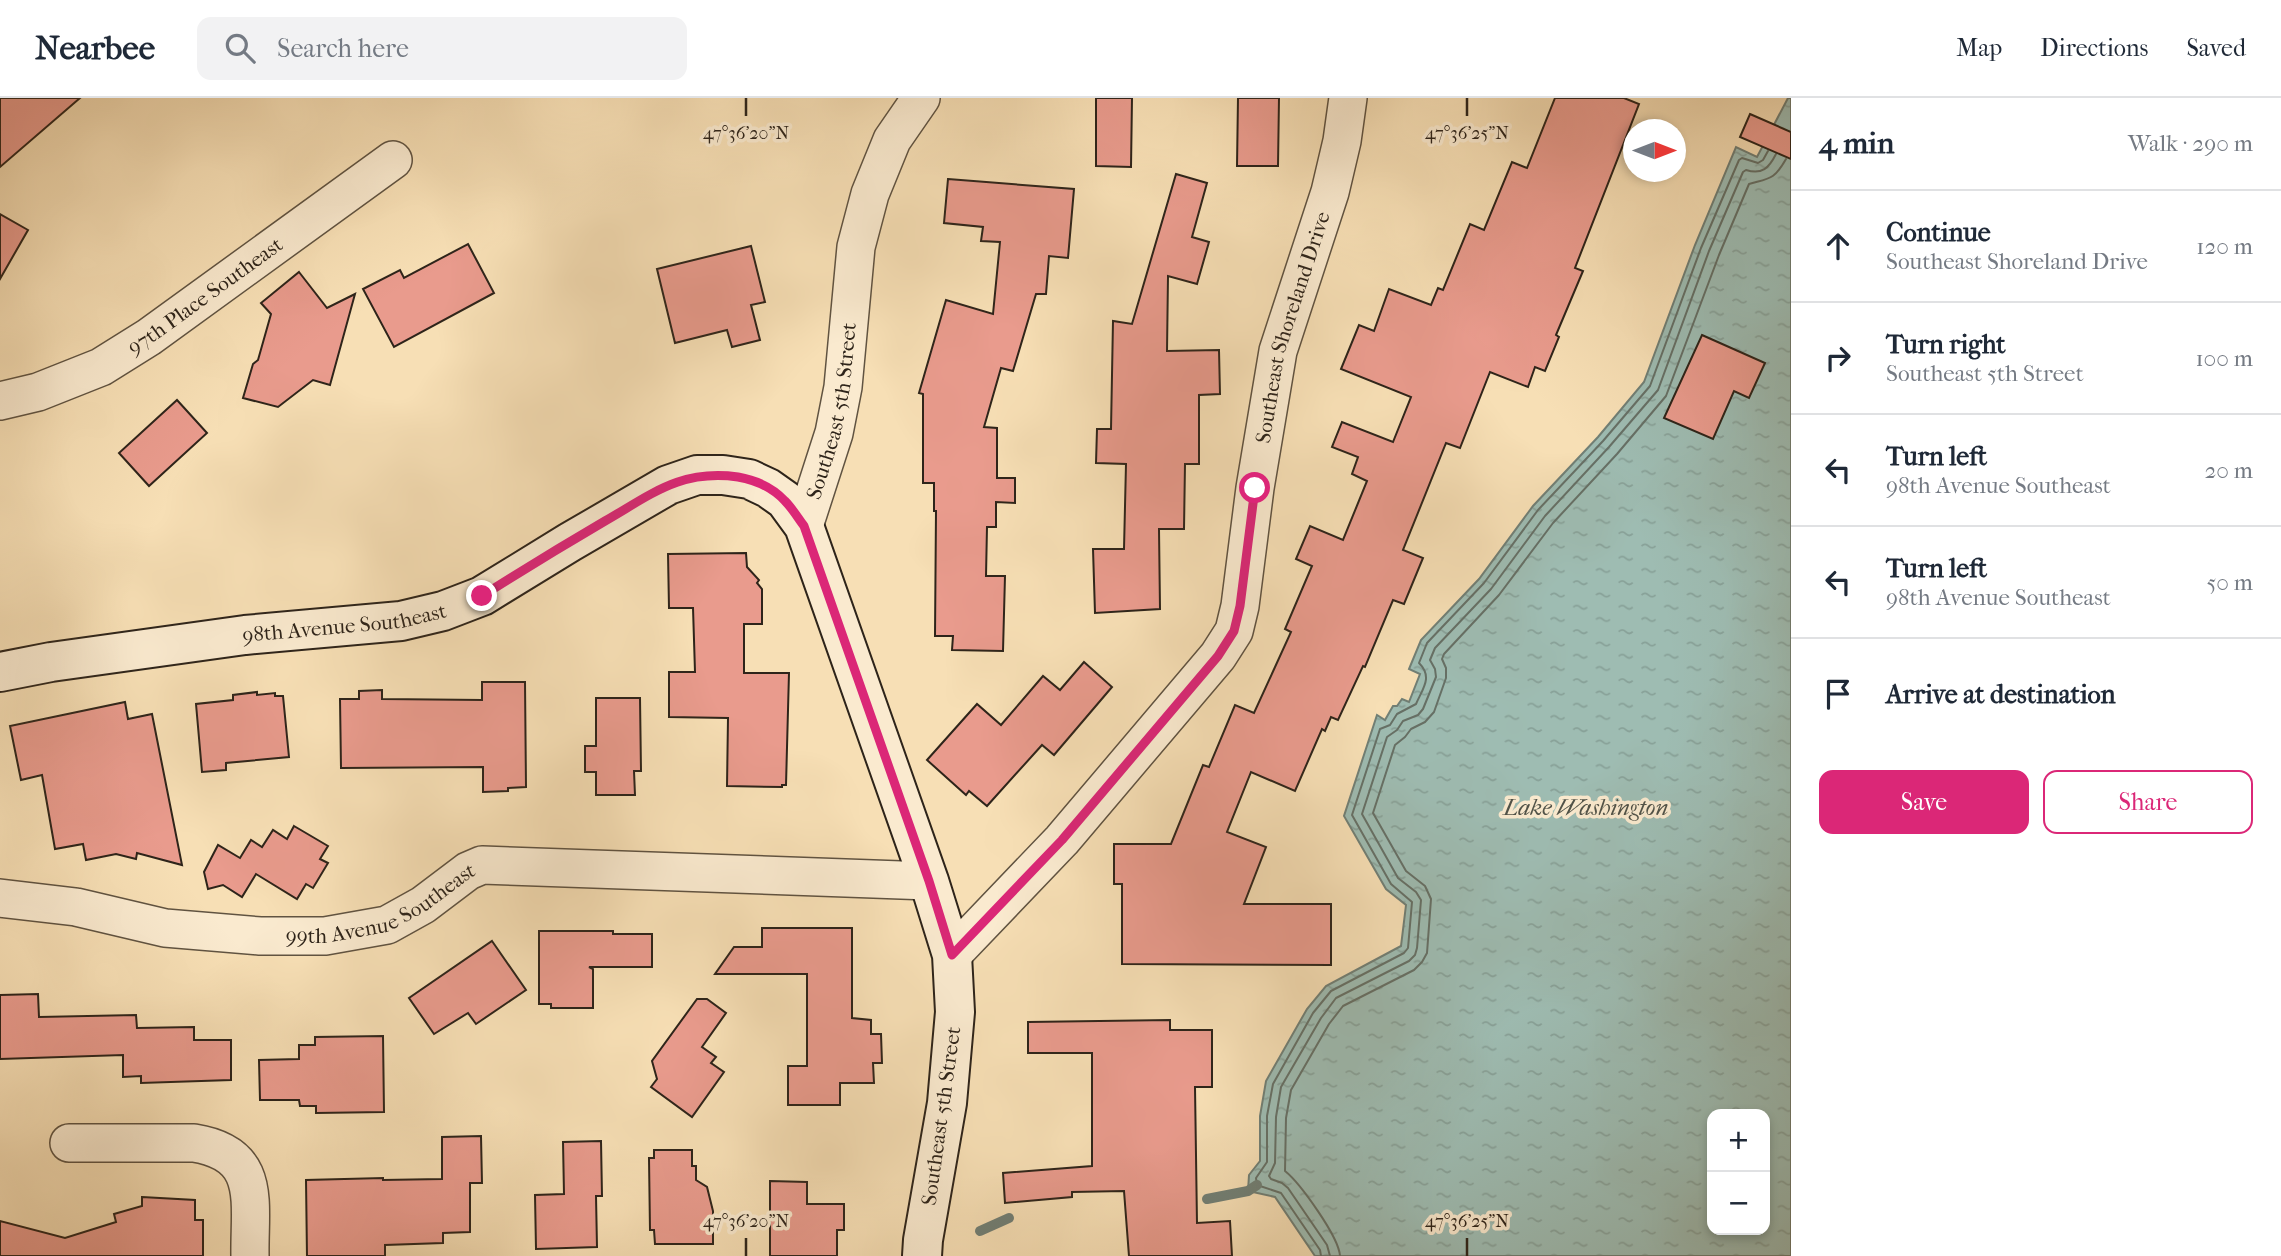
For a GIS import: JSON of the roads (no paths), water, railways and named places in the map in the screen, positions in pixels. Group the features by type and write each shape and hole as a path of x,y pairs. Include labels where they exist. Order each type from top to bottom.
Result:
{"street":[{"name":"Southeast 5th Street","path":"921,98 892,140 870,194 856,247 843,387 834,433 804,526 929,881 952,955 955,1012 947,1103 922,1256"},
{"name":"Southeast Shoreland Drive","path":"952,955 1062,840 1218,656 1234,631 1278,351 1330,192 1342,141 1348,98"},
{"name":"97th Place Southeast","path":"0,401 38,392 101,368 149,337 393,160"},
{"name":"98th Avenue Southeast","path":"0,672 51,662 245,635 401,621 443,611 482,596 668,485 697,475 749,479 768,488 785,500 804,526"},
{"name":"99th Avenue Southeast","path":"0,898 76,907 165,928 260,936 324,936 387,925 423,905 468,871 482,865 929,881"},
{"path":"69,1143 194,1143 214,1146 229,1155 242,1168 249,1185 250,1256"}],"water":[{"name":"Lake Washington","path":"1788,98 1791,98 1791,1256 1315,1256 1275,1197 1248,1191 1249,1175 1260,1161 1260,1116 1266,1081 1307,1009 1326,986 1401,946 1406,905 1386,889 1344,816 1377,715 1385,720 1393,706 1397,706 1402,699 1409,702 1420,674 1409,669 1421,640 1479,579 1533,506 1598,437 1644,382 1695,245 1736,147 1757,157"}],"waterway":[{"path":"1207,1199 1248,1191 1257,1185"},
{"path":"980,1231 1009,1218"}]}
